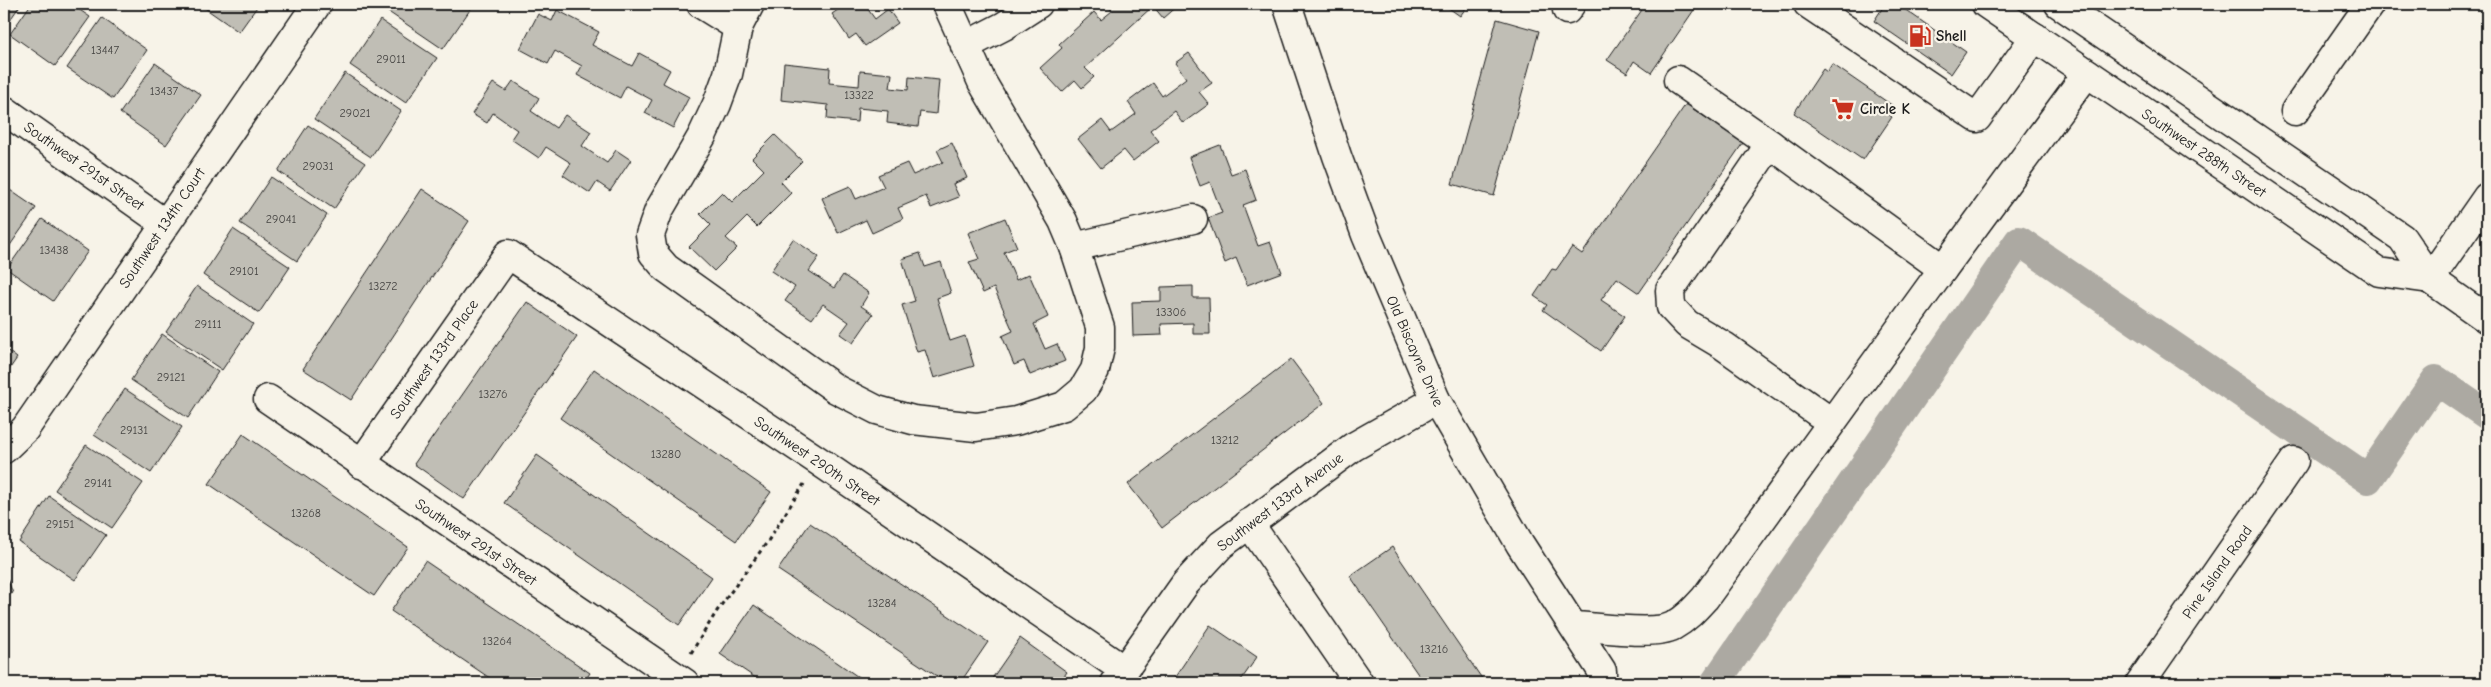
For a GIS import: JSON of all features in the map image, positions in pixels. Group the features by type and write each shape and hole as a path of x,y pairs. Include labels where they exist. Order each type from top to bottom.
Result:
{"street":[{"name":"Southwest 134th Court","path":"4,449 25,429 164,223 316,4"},
{"path":"701,4 744,15 728,74 717,104 702,136 659,210 650,235 653,253 666,268 836,389 878,410 913,420 976,427 1016,421 1045,414 1064,406 1083,390 1095,370 1100,348 1100,327 1074,247 1063,221 1014,139 965,46 947,4"},
{"path":"965,46 1004,26 1038,4"},
{"name":"Old Biscayne Drive","path":"1287,4 1337,156 1366,235 1436,400 1520,544 1574,626 1602,677"},
{"path":"1808,4 1977,118 2035,37"},
{"name":"Southwest 288th Street","path":"1986,4 2379,272 2430,280"},
{"name":"Southwest 288th Street","path":"2059,4 2402,238 2430,280 2487,318"},
{"path":"2295,110 2370,4"},
{"path":"1574,626 1656,631 1672,627 1688,616 1704,598 2087,73"},
{"path":"1678,80 1943,269"},
{"name":"Southwest 291st Street","path":"4,110 164,223"},
{"path":"1770,144 1670,290 1671,307 1687,324 1724,346 1831,422"},
{"path":"2430,280 2487,197"},
{"path":"1074,247 1193,219"},
{"name":"Southwest 133rd Place","path":"361,464 508,254"},
{"name":"Southwest 290th Street","path":"508,254 817,460 1119,677"},
{"name":"Southwest 291st Street","path":"268,399 685,683"},
{"name":"Southwest 133rd Avenue","path":"1119,677 1185,584 1221,545 1353,447 1436,400"},
{"name":"Pine Island Road","path":"2140,683 2294,461"},
{"path":"1249,523 1359,683"}],"path":[{"path":"689,656 720,606 768,541 804,483"}],"building":[{"path":"4,4 21,4 5,27 4,26"},
{"path":"31,4 71,4 90,17 55,66 10,34"},
{"path":"199,4 259,4 239,32"},
{"path":"392,4 474,4 443,49 387,11"},
{"path":"839,4 864,4 875,19 888,9 898,23 865,46 856,34 849,39 832,14 842,7"},
{"path":"1106,4 1179,4 1163,18 1153,6 1085,68 1094,77 1082,88 1075,80 1062,92 1040,68 1062,48 1059,44 1094,12 1101,20 1112,11"},
{"path":"1443,4 1469,4 1460,16"},
{"path":"1646,4 1698,4 1651,73 1634,61 1627,73 1607,60"},
{"name":"Shell","path":"1885,4 1897,4 1966,52 1951,74 1874,21"},
{"path":"557,10 599,32 592,45 632,66 639,53 670,70 663,83 689,97 673,128 645,113 652,100 626,86 620,98 577,75 582,66 555,51 548,64 520,49 538,14 552,21"},
{"path":"102,18 147,50 113,99 67,68"},
{"path":"1497,19 1539,31 1494,196 1452,184"},
{"path":"380,20 437,58 406,103 350,65"},
{"path":"1189,53 1212,83 1199,92 1209,104 1183,123 1174,111 1150,130 1159,141 1133,161 1124,150 1101,168 1078,139 1102,120 1111,132 1136,114 1128,102 1153,83 1162,96 1186,78 1175,63"},
{"path":"155,63 201,95 166,145 120,113"},
{"path":"784,63 830,68 829,83 859,86 860,71 892,74 890,88 908,90 909,77 939,80 936,114 920,112 918,127 887,123 888,111 858,108 857,122 827,119 828,105 781,100"},
{"name":"Circle K","path":"1832,64 1893,106 1888,114 1892,117 1863,160 1794,113 1823,69 1827,72"},
{"path":"345,73 401,111 371,157 314,119"},
{"path":"513,81 539,98 531,111 556,128 565,115 591,132 582,146 607,163 616,150 631,160 610,191 597,182 590,193 563,175 571,163 546,147 539,158 511,139 517,130 493,113 487,123 472,114 493,83 506,91"},
{"path":"1686,104 1743,143 1639,293 1617,278 1601,300 1625,316 1601,351 1543,310 1547,305 1534,296 1552,269 1556,270 1572,247 1582,254"},
{"path":"308,125 365,163 334,209 278,171"},
{"path":"775,135 802,161 781,182 791,193 757,227 747,217 726,238 737,248 714,271 689,247 711,225 700,214 722,192 732,202 764,170 752,158"},
{"path":"952,143 967,178 953,184 959,197 931,208 926,196 898,208 903,219 872,233 866,220 838,233 822,198 850,186 856,199 884,187 878,175 907,163 913,175 943,162 937,150"},
{"path":"1220,145 1231,174 1245,169 1256,200 1243,205 1258,246 1270,242 1282,272 1247,285 1236,258 1225,263 1208,218 1222,213 1210,182 1200,186 1189,157"},
{"path":"271,177 327,215 297,261 240,223"},
{"path":"4,186 36,208 4,254"},
{"path":"422,189 469,221 351,400 303,369"},
{"path":"1005,218 1017,247 1004,252 1016,280 1029,274 1048,317 1034,324 1045,349 1057,344 1065,361 1030,375 1024,361 1014,365 1002,336 1013,331 994,288 983,293 969,262 979,259 968,233"},
{"path":"42,219 88,251 53,301 7,269"},
{"path":"233,229 290,267 259,313 203,275"},
{"path":"793,239 819,257 809,271 834,288 843,275 869,293 861,306 873,314 853,343 840,334 849,322 823,304 812,319 785,301 795,287 771,271"},
{"path":"920,253 925,267 941,262 951,293 937,298 950,341 965,336 974,366 934,378 925,350 917,352 902,305 915,301 902,259"},
{"path":"197,286 253,324 222,370 166,332"},
{"path":"1193,286 1193,298 1209,298 1210,334 1193,334 1193,323 1161,324 1162,335 1133,336 1132,302 1161,301 1161,287"},
{"path":"527,302 577,337 464,499 414,464"},
{"path":"162,334 218,372 188,418 131,380"},
{"path":"4,348 17,358 4,377"},
{"path":"1291,359 1324,403 1162,528 1128,484"},
{"path":"594,369 771,492 736,541 560,418"},
{"path":"125,389 182,427 151,473 94,435"},
{"path":"243,434 408,547 374,596 209,484"},
{"path":"86,445 143,483 112,528 55,490"},
{"path":"537,455 712,577 679,625 504,503"},
{"path":"49,496 106,535 75,580 19,542"},
{"path":"810,523 988,642 960,683 947,683 778,570"},
{"path":"1392,547 1485,683 1424,683 1350,576"},
{"path":"425,561 590,673 583,683 497,683 391,611"},
{"path":"4,572 13,593 4,597"},
{"path":"754,605 867,683 763,683 720,654"},
{"path":"1210,625 1257,657 1239,683 1171,683"},
{"path":"1020,638 1067,672 1059,683 989,683"}],"waterway":[{"path":"1715,683 2019,241 2368,479 2436,380 2487,415"}],"place":[{"name":"Shell","path":"1920,36"},
{"name":"Circle K","path":"1843,109"}]}
